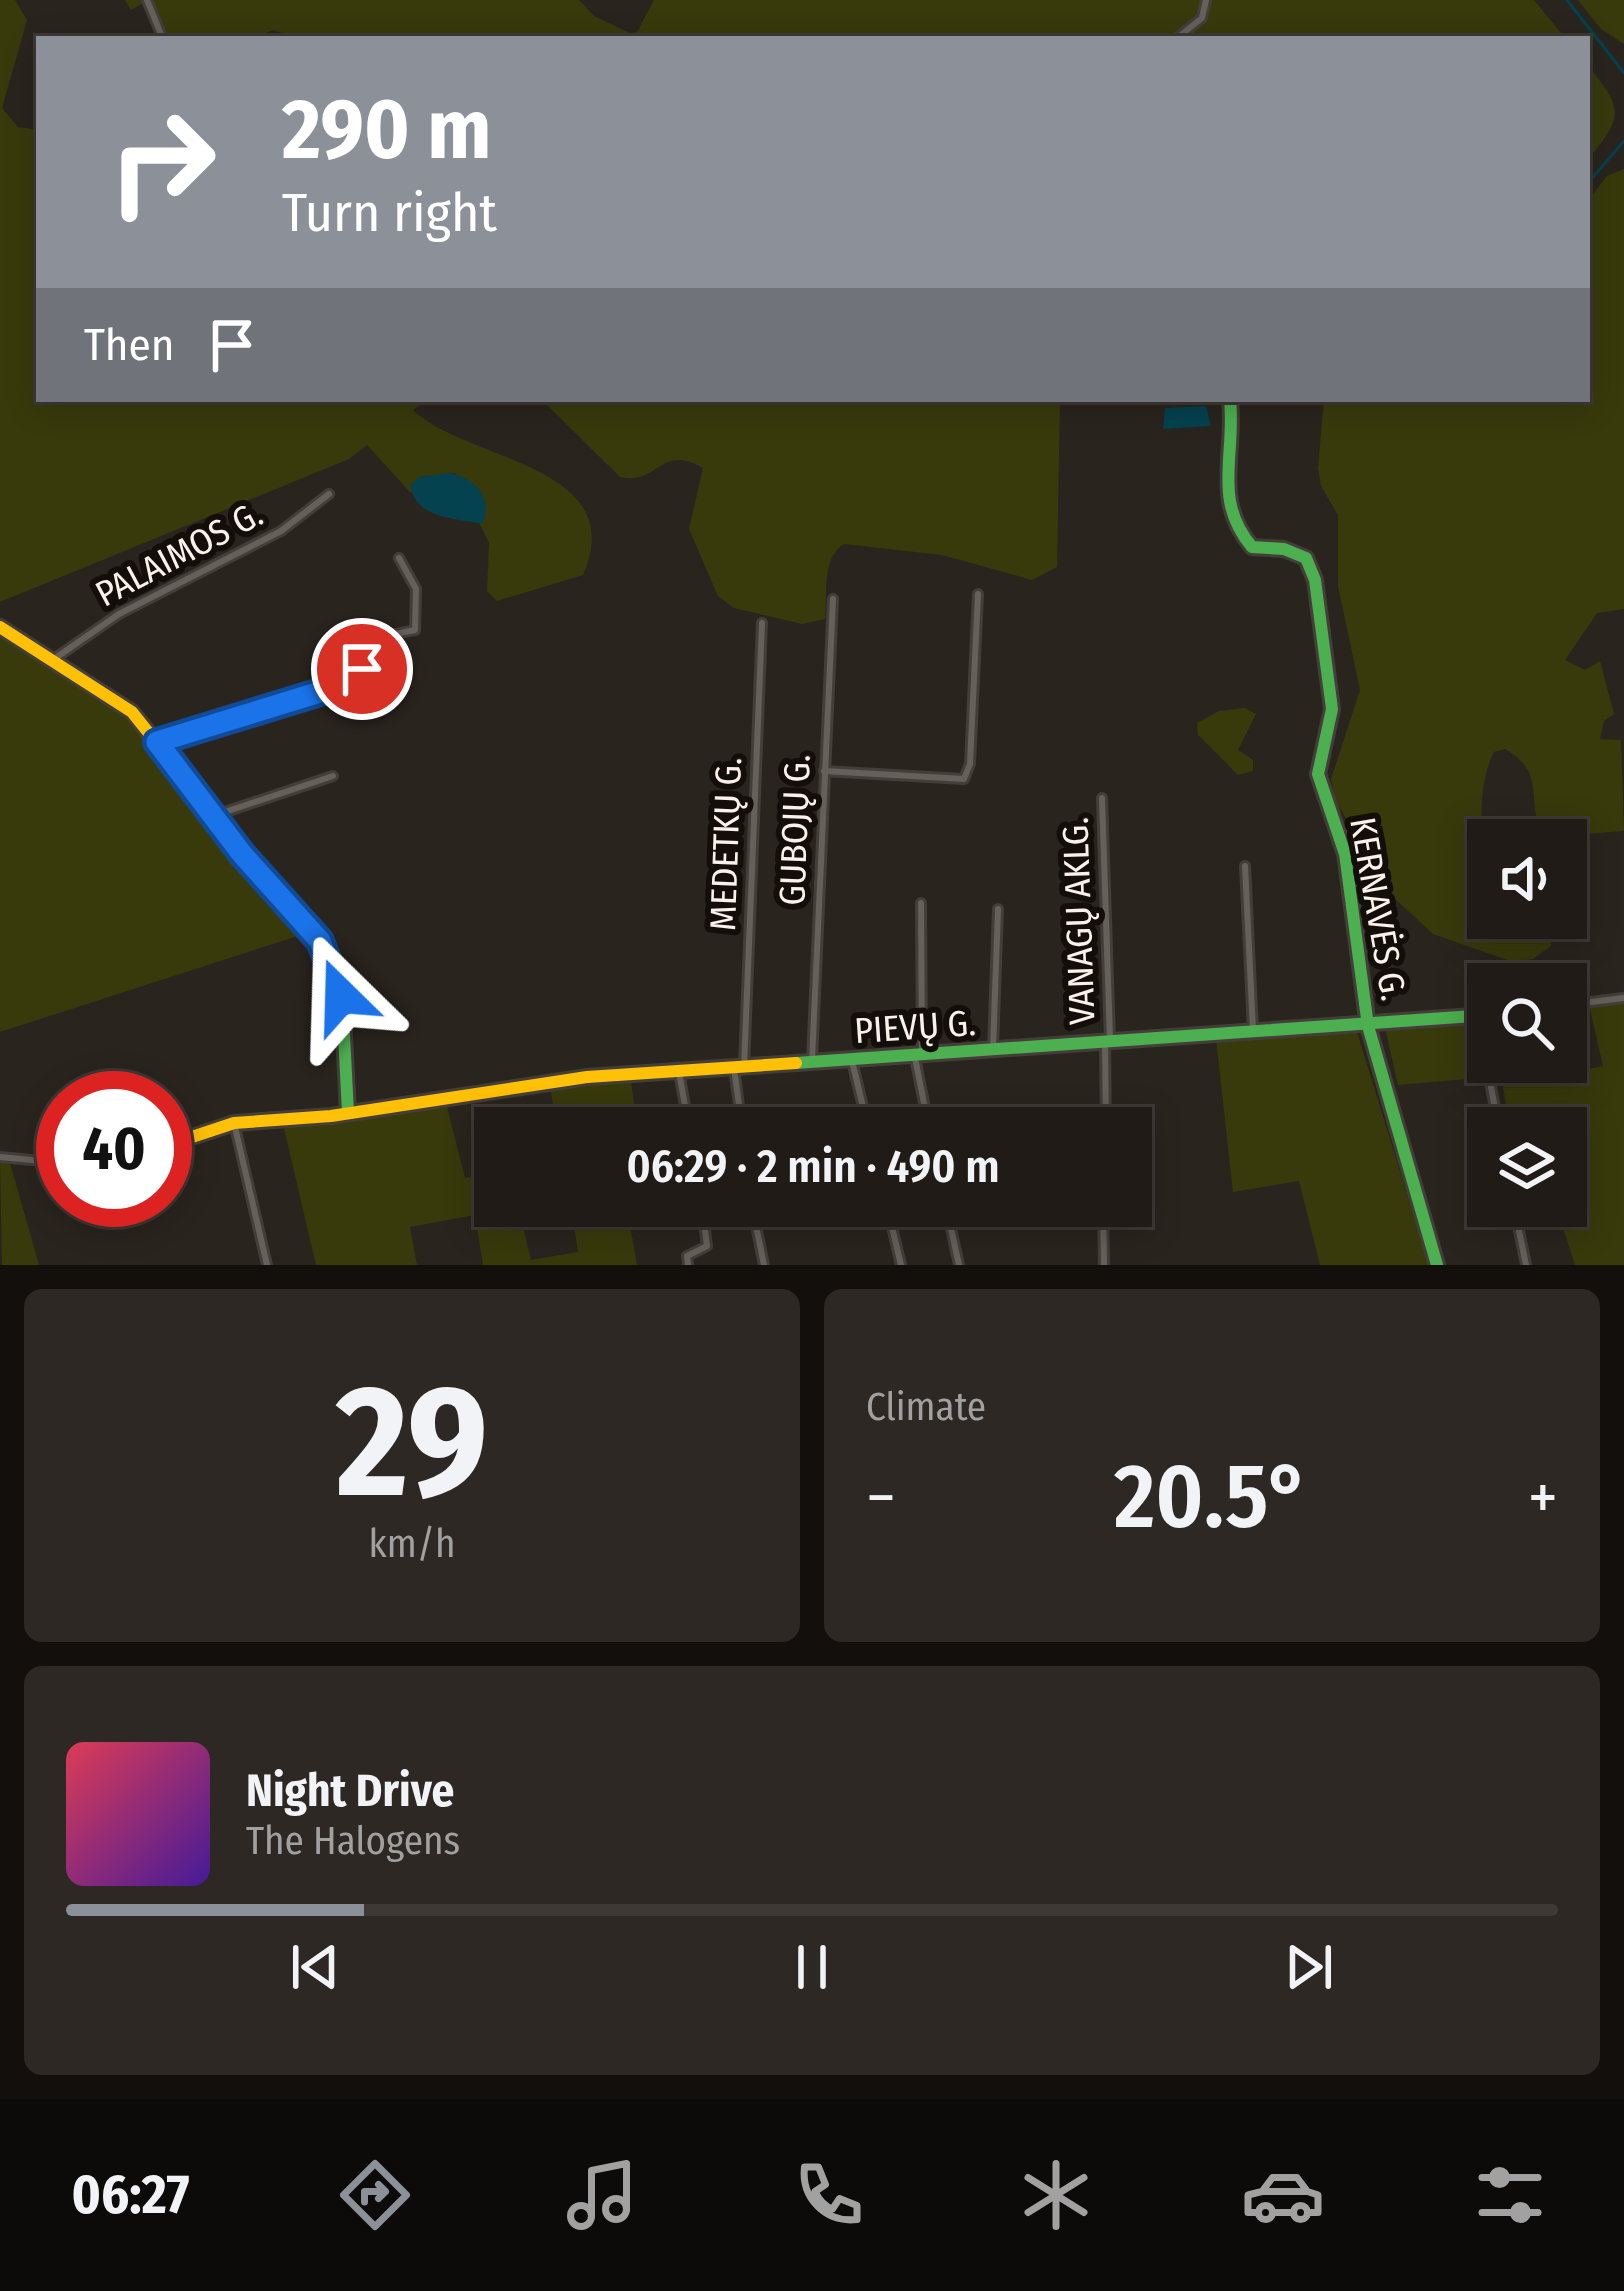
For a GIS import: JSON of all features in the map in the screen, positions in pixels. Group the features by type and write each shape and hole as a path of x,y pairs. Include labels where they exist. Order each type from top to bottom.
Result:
{"street":[{"path":"148,0 162,36"},
{"path":"1180,36 1202,18 1206,0"},
{"name":"KERNAVĖS G.","path":"1230,402 1233,424 1224,470 1235,526 1252,547 1295,551 1306,558 1315,580 1332,709 1318,775 1345,854 1368,1026 1437,1265"},
{"name":"PALAIMOS G.","path":"54,659 118,614 281,531 328,494"},
{"path":"157,742 360,679 364,643 410,634 416,626 416,590 399,558"},
{"path":"823,771 964,778 970,764 978,594"},
{"name":"GUBOJŲ G.","path":"812,1064 833,599"},
{"name":"MEDETKŲ G.","path":"741,1107 739,1068 762,623"},
{"path":"0,627 122,703 320,941 341,996 348,1113"},
{"path":"213,816 333,776"},
{"name":"VANAGŲ AKLG.","path":"1102,798 1106,1107"},
{"path":"1245,866 1253,1032"},
{"path":"921,903 918,1058 926,1107"},
{"path":"993,1052 998,909"},
{"path":"1587,1002 1624,998"},
{"name":"PIEVŲ G.","path":"192,1137 234,1124 679,1069 918,1058 1467,1016"},
{"path":"852,1061 863,1107"},
{"path":"679,1069 685,1107"},
{"path":"234,1124 267,1265"},
{"path":"0,1157 36,1160"},
{"path":"688,1265 687,1256 707,1246 705,1227"},
{"path":"756,1227 764,1265"},
{"path":"892,1227 901,1265"},
{"path":"951,1227 959,1265"},
{"path":"1103,1227 1104,1265"},
{"path":"1518,1227 1526,1265"}],"shaded area":[{"path":"0,0 15,0 27,20 2,108 18,127 36,130 36,402 424,402 413,410 438,427 536,470 565,488 584,510 592,538 583,575 497,601 487,591 489,543 455,473 420,477 411,493 367,445 349,459 0,602"},
{"path":"125,0 579,0 594,16 630,33 637,32 654,0 1534,0 1564,36 290,36 273,30 259,36 168,36 154,8 143,3 131,10"},
{"path":"1578,0 1624,0 1624,44 1601,29"},
{"path":"1590,68 1613,103 1615,113 1608,133 1590,157"},
{"path":"1624,169 1624,609 1597,613 1565,660 1585,670 1600,661 1614,714 1604,721 1600,739 1621,740 1624,831 1587,834 1587,819 1538,819 1527,769 1505,749 1494,752 1483,791 1482,819 1467,819 1467,939 1552,939 1551,946 1533,959 1513,962 1433,934 1392,896 1335,800 1331,779 1360,690 1338,586 1338,515 1321,486 1318,468 1324,402 1590,402 1590,198 1607,176"},
{"path":"544,402 1060,402 1057,567 1032,580 942,555 844,544 829,567 825,619 802,624 734,608 718,596 689,529 703,468 677,460 643,476 620,477"},
{"path":"0,635 97,695 137,728 183,784 202,819 304,934 0,1032"},
{"path":"1245,708 1256,714 1238,750 1253,760 1253,771 1238,775 1198,735 1197,723 1219,711"},
{"path":"1624,1001 1624,1265 1575,1265 1563,1227 1587,1227 1587,1107 1506,1107 1502,1083 1587,1083 1587,1069 1603,1066 1589,1005"},
{"path":"1467,1020 1467,1079 1398,1085 1385,1028"},
{"path":"1357,1032 1429,1265 1320,1265 1299,1181 1233,1192 1216,1038"},
{"path":"630,1076 635,1107 553,1107 550,1087"},
{"path":"446,1103 465,1178 474,1177 474,1215 410,1227 417,1265 316,1265 283,1124"},
{"path":"0,1162 10,1163 39,1265 2,1265"},
{"path":"477,1227 523,1227 531,1260 578,1252 574,1227 630,1227 637,1265 483,1265"}],"water":[{"path":"1206,406 1211,426 1163,429 1165,408"},
{"path":"449,473 467,479 480,491 486,506 482,524 429,511 414,496 410,485 420,477"}],"waterway":[{"path":"1567,0 1624,73"},
{"path":"1590,181 1624,141"}],"traffic: fast":[{"path":"1230,402 1229,494 1240,529 1252,547 1284,549 1306,558 1315,580 1332,709 1318,774 1345,854 1368,1026 1437,1265"},
{"path":"274,890 320,941 342,996 348,1113"},
{"path":"796,1063 1467,1016"}],"traffic: slow":[{"path":"0,627 132,712 274,890"},
{"path":"192,1137 234,1123 331,1116 587,1077 796,1063"}],"route":[{"path":"341,996 320,941 242,854 157,742 167,735 356,681 362,669"}]}
